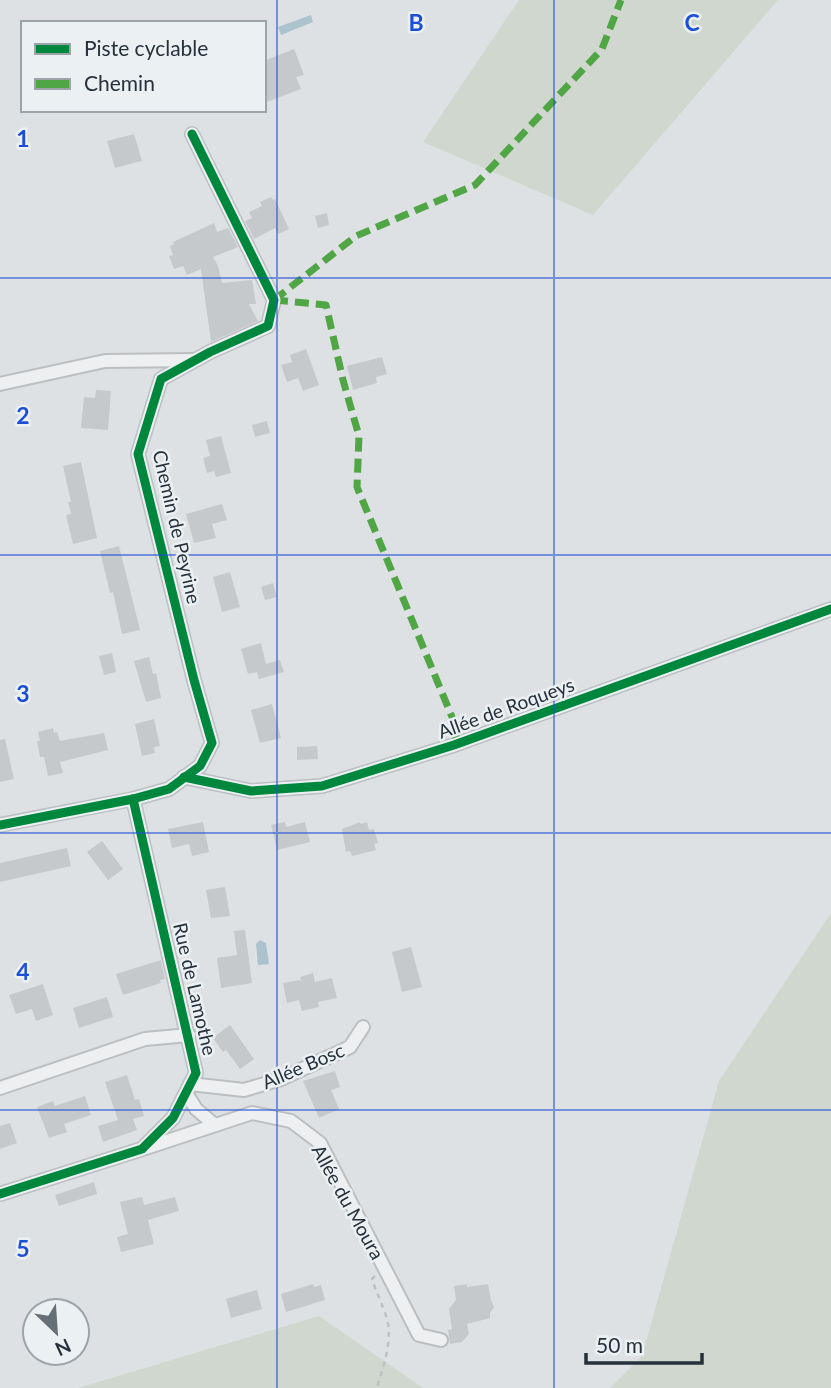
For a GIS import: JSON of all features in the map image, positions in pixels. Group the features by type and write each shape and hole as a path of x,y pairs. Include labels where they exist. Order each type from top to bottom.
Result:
{"street":[{"name":"Chemin de Peyrine","path":"0,825 133,799 169,789 200,766 212,743 138,454 161,379 268,327 274,300 192,134"},
{"path":"0,384 105,361 196,360"},
{"name":"Allée de Roqueys","path":"184,777 251,791 322,786 454,746 831,609"},
{"name":"Rue de Lamothe","path":"0,1194 142,1149 173,1118 196,1073 133,799"},
{"name":"Allée Bosc","path":"188,1088 244,1090 281,1079 351,1047 363,1027"},
{"path":"0,1088 145,1039 189,1035"},
{"path":"188,1088 196,1109 215,1125"},
{"name":"Allée du Moura","path":"142,1149 252,1113 291,1121 320,1143 419,1335 441,1340"}],"path":[{"path":"377,1388 389,1340 387,1317 372,1279 382,1264"}],"shaded area":[{"path":"519,0 778,0 593,215 423,142"},
{"path":"831,913 831,1388 610,1388 642,1356 719,1081"},
{"path":"319,1316 423,1388 78,1388"}],"water":[{"path":"311,15 313,22 281,35 278,27"},
{"path":"260,940 266,943 269,964 258,965 256,944"}],"building":[{"path":"294,49 304,75 296,77 301,89 266,102 266,60"},
{"path":"134,134 142,161 115,168 107,141"},
{"path":"271,197 275,199 289,229 278,234 275,228 254,239 245,221 252,218 249,212 262,206 260,202"},
{"path":"327,213 329,225 318,228 315,216"},
{"path":"214,223 217,232 228,228 238,247 213,257 222,283 252,280 256,304 249,304 258,321 211,342 201,269 187,275 183,266 174,269 169,256 173,255 170,246 173,242"},
{"path":"306,349 319,385 303,391 298,378 287,382 281,365 292,362 290,355"},
{"path":"382,357 387,374 376,377 377,383 353,390 347,366"},
{"path":"96,390 111,391 108,430 81,428 84,397 95,398"},
{"path":"267,421 270,433 255,437 252,425"},
{"path":"221,436 231,473 216,477 214,471 207,473 203,458 210,456 206,440"},
{"path":"81,462 97,538 73,544 66,515 71,514 68,502 71,502 63,466"},
{"path":"222,504 227,520 212,524 216,538 194,543 186,514"},
{"path":"119,546 140,630 122,634 100,551"},
{"path":"230,572 240,607 222,612 213,577"},
{"path":"273,583 277,597 265,600 261,587"},
{"path":"261,643 266,664 280,660 284,672 259,679 257,672 248,674 241,649"},
{"path":"112,653 116,672 104,675 99,656"},
{"path":"149,657 153,674 156,673 161,698 146,702 134,661"},
{"path":"272,704 281,738 260,743 251,710"},
{"path":"154,719 160,746 154,747 155,753 142,756 135,724"},
{"path":"53,728 60,741 104,733 108,750 60,762 63,773 48,776 37,741 40,741 38,732"},
{"path":"5,739 14,779 0,782 0,740"},
{"path":"317,746 318,759 297,760 297,747"},
{"path":"203,822 209,852 192,856 189,844 172,848 168,829"},
{"path":"285,822 286,827 305,822 310,842 277,850 271,825"},
{"path":"367,822 369,830 374,829 378,843 374,844 376,850 352,856 350,851 346,852 342,829"},
{"path":"102,841 123,869 108,880 87,852"},
{"path":"67,848 71,866 0,882 0,863"},
{"path":"225,887 230,916 211,918 206,890"},
{"path":"245,930 252,983 221,988 217,958 237,955 234,931"},
{"path":"411,947 422,987 402,992 392,952"},
{"path":"161,960 165,979 160,980 161,983 123,995 116,974"},
{"path":"313,973 315,982 332,978 337,998 318,1002 319,1007 302,1011 299,1000 287,1003 283,983 301,980 300,977"},
{"path":"43,984 53,1015 36,1021 32,1009 16,1014 9,995"},
{"path":"107,997 113,1017 79,1028 73,1008"},
{"path":"230,1025 254,1059 240,1069 213,1038"},
{"path":"335,1071 340,1087 331,1090 339,1109 319,1118 303,1081"},
{"path":"127,1075 135,1100 139,1099 144,1116 133,1119 137,1130 103,1142 98,1126 118,1120 105,1082"},
{"path":"85,1096 91,1115 64,1124 67,1132 49,1138 37,1107 53,1101 55,1106"},
{"path":"10,1123 17,1143 0,1149 0,1126"},
{"path":"94,1182 97,1194 59,1206 55,1195"},
{"path":"142,1197 144,1205 175,1197 179,1211 148,1220 154,1244 121,1252 117,1237 128,1234 120,1202"},
{"path":"313,1284 314,1287 321,1285 325,1300 286,1312 281,1294"},
{"path":"467,1284 467,1287 488,1284 494,1307 490,1318 467,1324 469,1334 462,1342 450,1344 448,1330 452,1329 449,1309 456,1300 454,1286"},
{"path":"257,1290 262,1309 231,1318 226,1299"}],"marked path":[{"path":"274,300 356,236 475,185 602,49 621,0"},
{"path":"274,300 326,305 359,436 357,487 457,729 454,745"}],"cycle path":[{"path":"0,825 133,799 169,789 200,766 212,743 138,454 161,379 210,352 268,326 274,300 192,134"},
{"path":"184,777 251,791 322,786 454,745 831,609"},
{"path":"0,1194 142,1149 173,1118 196,1073 133,799"}]}
